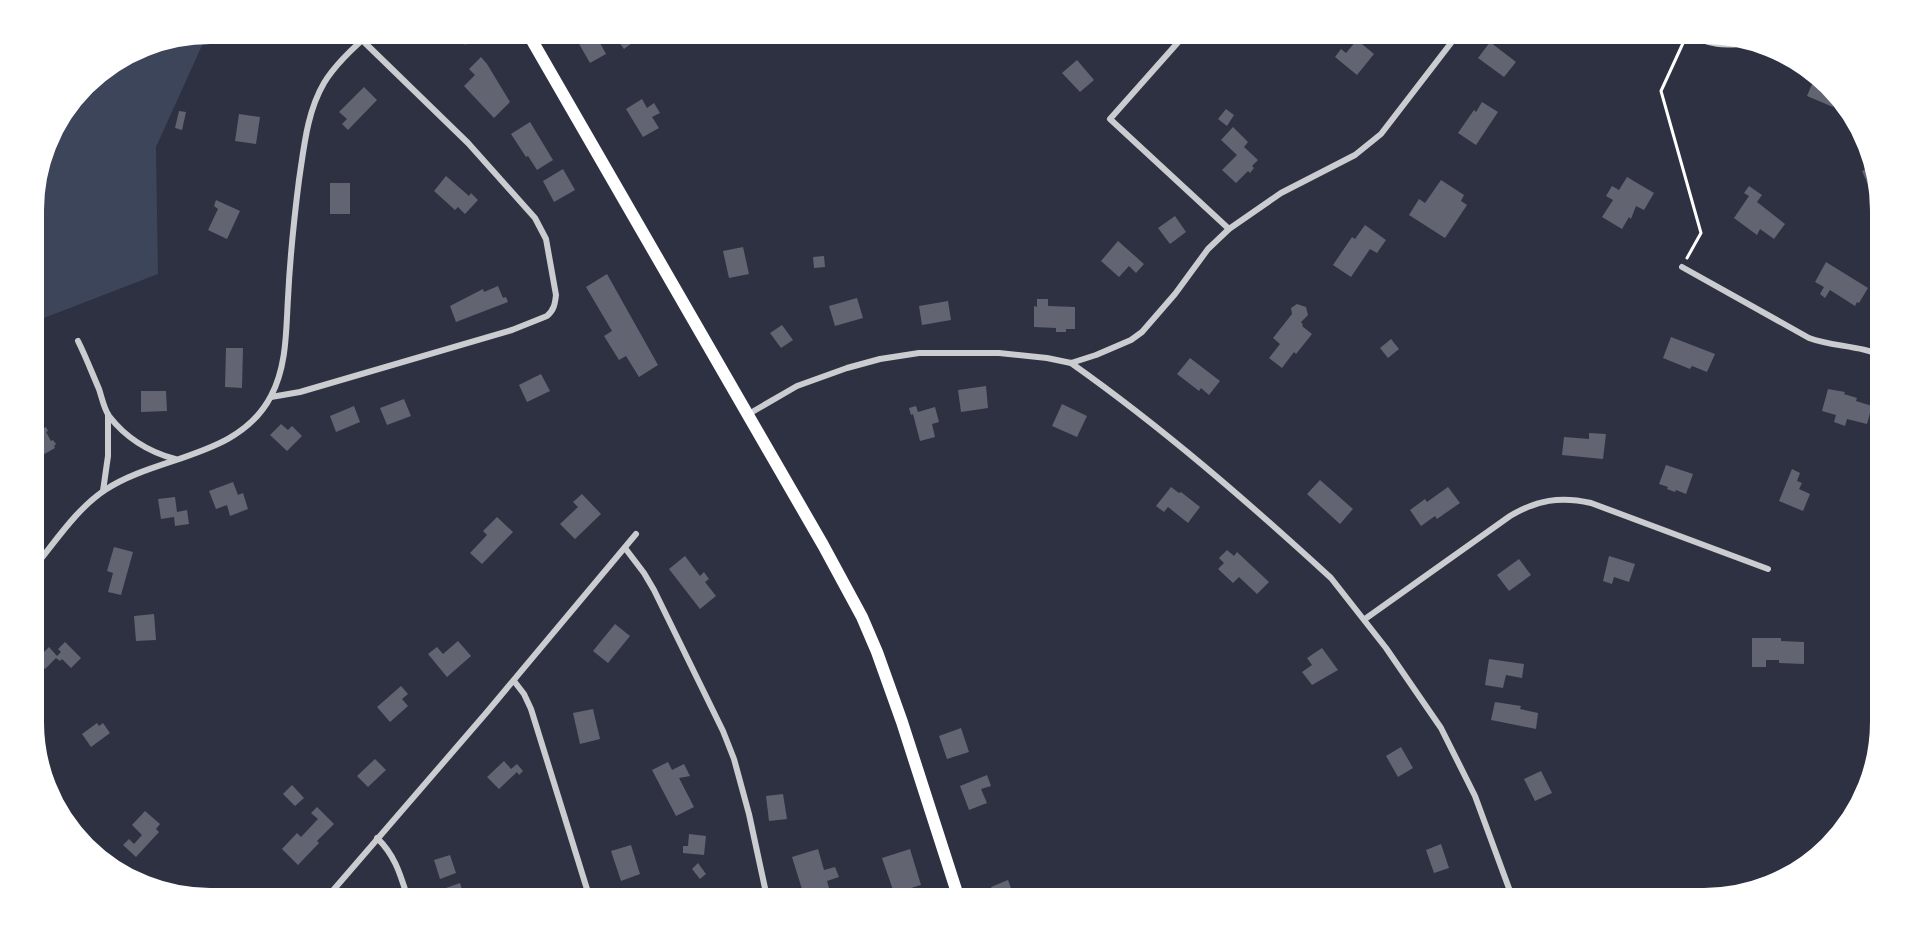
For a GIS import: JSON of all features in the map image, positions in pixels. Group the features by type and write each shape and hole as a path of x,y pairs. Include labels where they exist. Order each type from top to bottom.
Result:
{"main road":[{"path":"535,41 862,617 902,722 957,892"}],"street":[{"path":"41,559 76,516 103,491 117,482 217,445 234,436 261,411 271,397 277,383 285,348 293,237 307,131 314,106 325,82 361,41"},
{"path":"271,397 300,392 512,330 547,316 554,307 556,295 546,239 536,218 468,143 363,41"},
{"path":"1179,41 1110,119 1228,229"},
{"path":"1071,363 1118,346 1142,332 1175,294 1208,249 1228,229 1281,193 1327,171 1371,143 1390,125 1453,41"},
{"path":"1703,41 1717,45 1739,44"},
{"path":"1682,267 1809,338 1874,354"},
{"path":"78,341 108,414 130,438 143,447 176,459"},
{"path":"747,415 797,386 880,359 955,352 999,353 1071,363 1208,468 1331,578 1365,619 1441,728 1484,817 1510,891"},
{"path":"103,491 108,456 108,414"},
{"path":"1365,619 1510,516 1534,503 1554,499 1591,503 1768,569"},
{"path":"332,892 514,681 636,534"},
{"path":"625,548 654,590 723,731 742,785 766,892"},
{"path":"514,681 524,694 531,709 588,892"},
{"path":"377,838 394,859 405,892"}],"path":[{"path":"1682,267 1701,232 1661,91 1685,41"}],"shaded area":[{"path":"204,41 156,147 158,274 41,319 41,200 44,177 58,135 69,116 98,83 116,69 146,53 177,44"}],"building":[{"path":"599,41 606,54 590,63 578,42"},
{"path":"618,41 635,41 624,49"},
{"path":"1358,41 1374,54 1357,75 1335,57 1341,49 1346,53"},
{"path":"1490,42 1516,62 1504,77 1478,58"},
{"path":"481,57 510,102 494,118 464,86 475,75 469,69"},
{"path":"1077,60 1094,80 1080,92 1062,73"},
{"path":"1814,80 1835,102 1833,107 1807,96"},
{"path":"364,87 377,100 348,130 342,124 347,119 339,112"},
{"path":"642,99 647,108 654,103 660,113 652,117 659,128 643,137 626,109"},
{"path":"1482,102 1498,112 1476,145 1458,133"},
{"path":"1226,109 1234,115 1227,126 1218,119"},
{"path":"179,111 186,112 182,130 175,128"},
{"path":"239,114 260,117 256,144 235,141"},
{"path":"530,122 553,160 537,170 511,134"},
{"path":"1233,127 1248,142 1244,147 1258,160 1252,166 1254,168 1250,173 1248,171 1236,183 1222,170 1237,155 1221,140"},
{"path":"1869,167 1873,197 1862,171"},
{"path":"563,169 575,190 554,202 543,181"},
{"path":"446,176 469,196 471,193 478,200 465,214 458,207 455,210 434,191"},
{"path":"1627,177 1654,193 1644,210 1636,206 1631,219 1629,217 1622,229 1602,217 1613,200 1606,196 1612,186 1619,190"},
{"path":"1441,180 1464,195 1461,201 1467,205 1445,238 1409,215 1419,199 1425,203"},
{"path":"330,183 350,183 350,214 330,214"},
{"path":"1749,186 1762,195 1757,202 1785,224 1774,239 1760,229 1757,235 1734,218 1749,196 1744,193"},
{"path":"216,200 240,211 227,239 208,230 218,209 214,206"},
{"path":"1175,216 1186,232 1170,244 1158,228"},
{"path":"1365,225 1386,240 1377,253 1370,249 1351,277 1333,265 1352,237 1355,239"},
{"path":"1118,241 1144,264 1136,273 1129,266 1119,277 1101,261"},
{"path":"743,247 749,274 729,278 723,251"},
{"path":"824,256 825,267 814,268 813,257"},
{"path":"1826,262 1868,288 1855,306 1830,290 1825,298 1820,294 1824,287 1815,282"},
{"path":"607,274 658,365 639,377 626,356 619,360 604,336 612,331 586,287"},
{"path":"498,286 503,298 506,297 508,302 456,322 450,306 483,289 484,292"},
{"path":"857,298 863,318 835,326 829,306"},
{"path":"1037,299 1048,299 1048,306 1075,307 1075,329 1056,332 1056,328 1034,327 1034,306 1037,307"},
{"path":"948,301 951,320 922,325 919,306"},
{"path":"1297,304 1306,307 1308,315 1301,322 1302,326 1312,334 1282,368 1269,358 1280,344 1273,338 1292,314 1291,308"},
{"path":"782,325 793,340 781,348 770,333"},
{"path":"1671,337 1715,354 1707,372 1692,366 1690,369 1663,358"},
{"path":"1391,339 1399,349 1388,358 1380,348"},
{"path":"226,348 243,348 242,388 225,387"},
{"path":"1190,358 1220,381 1209,395 1201,388 1199,391 1177,374"},
{"path":"541,374 550,391 527,402 519,385"},
{"path":"986,386 988,408 961,412 958,390"},
{"path":"1828,389 1845,392 1844,394 1857,398 1856,401 1872,406 1867,424 1847,419 1845,426 1834,422 1836,415 1822,411"},
{"path":"141,391 166,391 167,411 141,412"},
{"path":"404,399 411,416 387,425 380,408"},
{"path":"1062,404 1087,416 1077,437 1052,426"},
{"path":"354,406 360,422 336,432 330,416"},
{"path":"916,406 918,412 935,407 939,422 932,424 935,437 920,441 913,414 911,415 909,408"},
{"path":"281,424 288,430 292,426 302,436 287,451 270,435"},
{"path":"41,427 46,427 51,441 53,440 56,444 55,448 41,456"},
{"path":"1589,433 1606,434 1603,459 1562,455 1564,437 1589,439"},
{"path":"1666,465 1693,474 1686,494 1676,490 1675,492 1659,484"},
{"path":"1792,469 1800,473 1797,481 1802,483 1799,489 1810,494 1803,511 1779,501"},
{"path":"1320,480 1353,509 1340,524 1307,494"},
{"path":"233,482 238,495 243,493 248,509 230,516 227,505 216,509 209,491"},
{"path":"1171,487 1200,507 1188,523 1168,507 1164,512 1156,506"},
{"path":"1448,487 1460,503 1437,519 1435,516 1421,526 1410,510 1425,499 1427,502"},
{"path":"582,494 601,514 575,539 560,524 578,507 573,502"},
{"path":"175,497 177,512 187,510 189,524 175,526 174,517 161,519 158,499"},
{"path":"497,517 513,532 482,564 470,553 487,535 483,531"},
{"path":"114,547 133,552 121,595 108,592 113,573 107,571"},
{"path":"1227,550 1234,556 1237,552 1269,582 1257,594 1239,577 1233,583 1218,569 1224,563 1219,558"},
{"path":"685,556 700,576 704,572 709,579 705,582 716,596 700,609 669,569"},
{"path":"1609,556 1635,564 1629,582 1614,577 1612,584 1603,581"},
{"path":"1519,559 1531,575 1509,591 1497,575"},
{"path":"154,614 156,640 136,641 134,616"},
{"path":"615,624 630,636 608,663 593,651"},
{"path":"1752,638 1781,638 1781,641 1804,642 1804,664 1766,660 1766,667 1752,667"},
{"path":"458,641 471,656 447,677 428,654 437,647 443,654"},
{"path":"65,642 81,658 71,668 62,659 60,661 56,658 45,669 41,665 41,655 49,647 57,656 61,652 58,649"},
{"path":"1322,648 1338,670 1312,685 1302,672 1312,665 1307,658"},
{"path":"1489,659 1524,664 1522,678 1506,675 1503,688 1485,685"},
{"path":"401,686 408,694 402,699 408,706 390,722 377,707"},
{"path":"1495,702 1521,706 1520,709 1538,713 1536,729 1491,720"},
{"path":"593,709 600,739 580,744 573,713"},
{"path":"97,723 99,726 103,723 110,733 91,747 82,734"},
{"path":"961,728 969,752 947,759 939,736"},
{"path":"1401,747 1413,768 1398,777 1386,756"},
{"path":"375,759 386,770 368,787 357,776"},
{"path":"504,761 511,769 517,764 523,771 519,775 517,772 499,789 487,777"},
{"path":"668,762 672,770 684,764 690,776 679,778 694,807 676,816 652,770"},
{"path":"1541,771 1552,793 1535,801 1524,779"},
{"path":"987,775 991,786 981,789 987,803 969,810 960,786"},
{"path":"292,785 304,798 295,806 283,794"},
{"path":"783,794 787,819 769,821 766,796"},
{"path":"317,807 334,824 298,865 282,849 297,833 301,837 318,819 311,813"},
{"path":"145,811 160,824 156,829 159,832 136,857 123,845 129,839 134,844 142,835 132,825"},
{"path":"689,834 706,836 704,855 683,853 683,846 688,846"},
{"path":"1441,844 1449,868 1434,873 1426,850"},
{"path":"631,845 640,874 621,881 611,851"},
{"path":"818,849 824,870 835,867 839,877 827,881 830,892 803,892 792,857"},
{"path":"910,849 921,885 894,892 882,858"},
{"path":"450,855 456,873 440,879 434,860"},
{"path":"698,863 706,874 700,879 692,869"},
{"path":"1008,880 1012,891 993,891 991,887"},
{"path":"460,883 463,892 444,892 443,889"}]}
